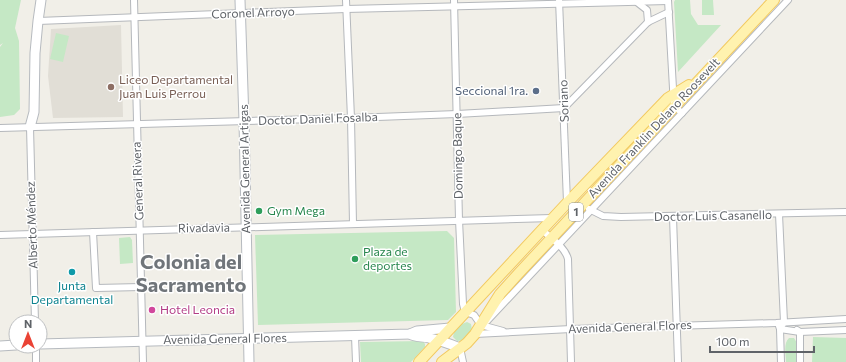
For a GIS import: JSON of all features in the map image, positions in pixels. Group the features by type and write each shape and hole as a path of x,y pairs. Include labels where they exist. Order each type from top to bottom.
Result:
{"main road":[{"name":"Avenida Franklin Delano Roosevelt","path":"460,348 468,343 482,325 500,294 555,242 674,106 774,0"},
{"name":"1","path":"670,96 698,80"},
{"name":"Avenida Franklin Delano Roosevelt","path":"450,328 552,218 670,96"},
{"name":"1","path":"419,362 450,328"},
{"name":"1","path":"442,362 460,348"}],"street":[{"path":"30,127 34,112 35,53 38,21 42,0"},
{"name":"General Rivera","path":"134,0 143,362"},
{"name":"Avenida General Artigas","path":"240,0 249,362"},
{"path":"346,0 351,118 352,224"},
{"path":"578,192 587,205 682,114 788,0"},
{"path":"668,1 670,96 674,106 682,114"},
{"name":"Coronel Arroyo","path":"38,21 346,9 454,3 636,3 668,1"},
{"name":"Soriano","path":"559,2 567,203"},
{"name":"Domingo Baque","path":"454,3 459,220 465,312"},
{"path":"636,3 648,10 648,22"},
{"path":"564,108 648,22 669,12"},
{"name":"Doctor Daniel Fosalba","path":"0,128 351,118 564,108"},
{"name":"Alberto Méndez","path":"30,127 35,314"},
{"name":"Doctor Luis Casanello","path":"587,205 599,214 608,217 673,217 846,212"},
{"path":"779,214 784,322 800,332 800,362"},
{"path":"673,217 678,326 678,362"},
{"name":"Rivadavia","path":"0,235 552,218"},
{"path":"542,230 565,252 568,259 571,362"},
{"path":"94,232 96,288 141,287"},
{"path":"465,312 474,316 482,325"},
{"name":"Avenida General Flores","path":"778,326 784,322 846,319"},
{"name":"Avenida General Flores","path":"482,325 508,332"},
{"name":"Avenida General Flores","path":"475,334 571,329 678,326 778,326 800,332 846,330"},
{"path":"778,326 781,362"},
{"name":"Avenida General Flores","path":"48,344 410,334 417,331 450,328"},
{"name":"Avenida General Flores","path":"410,334 414,337 426,337 439,340 460,348"},
{"path":"355,336 356,362"},
{"path":"460,348 463,362"}],"shaded area":[{"path":"121,25 123,117 53,118 48,76 51,29"}],"green space":[{"path":"0,0 21,0 15,28 19,41 20,109 14,115 0,117 0,47 3,43 0,45"},
{"path":"675,0 690,0 691,14 698,25 721,25 678,72 674,2"},
{"path":"702,0 713,0 714,15 702,15"},
{"path":"56,33 69,36 63,62 50,59"},
{"name":"Plaza de deportes","path":"447,231 454,238 456,312 448,320 258,325 255,235"},
{"path":"130,237 132,240 133,263 120,264 119,238"},
{"path":"467,322 471,324 472,330 464,339 457,341 453,337 456,329"},
{"path":"813,337 846,338 846,362 812,362"},
{"path":"789,338 794,338 797,343 797,362 786,362 785,346"},
{"path":"423,341 425,347 411,362 361,362 360,342"}],"place":[{"name":"Liceo Departamental Juan Luis Perrou","path":"111,87"},
{"name":"Seccional 1ra.","path":"536,91"},
{"name":"Gym Mega","path":"259,211"},
{"name":"Plaza de deportes","path":"355,259"},
{"name":"Junta Departamental","path":"72,272"},
{"name":"Hotel Leoncia","path":"152,310"}],"district":[{"name":"Colonia del Sacramento","path":"191,274"}]}
